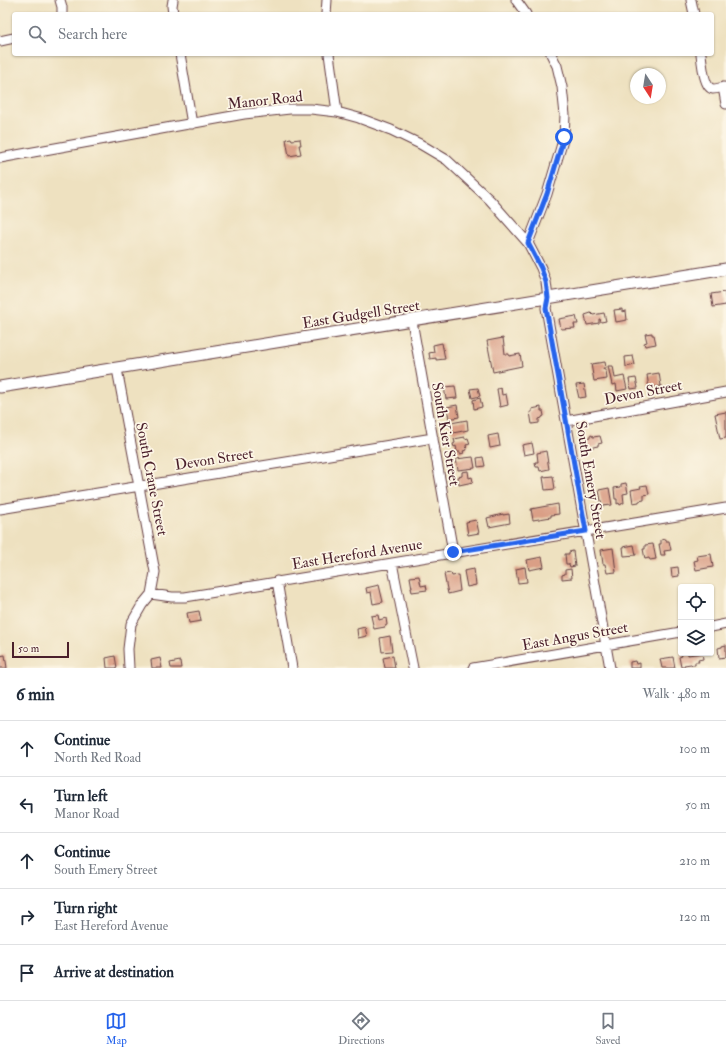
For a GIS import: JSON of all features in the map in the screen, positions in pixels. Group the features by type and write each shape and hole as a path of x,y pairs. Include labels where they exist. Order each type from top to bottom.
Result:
{"street":[{"path":"60,0 62,12"},
{"path":"173,0 173,12"},
{"path":"326,12 327,0"},
{"path":"516,0 525,12"},
{"path":"691,0 694,12"},
{"path":"0,41 12,38"},
{"path":"180,56 192,124"},
{"path":"329,56 337,112"},
{"path":"528,243 547,194 564,137 565,114 562,87 557,66 552,56"},
{"path":"701,56 707,84 712,89 724,87 726,104"},
{"name":"Manor Road","path":"0,158 244,114 290,109 311,109 337,112 359,118 391,130 448,160 490,200 528,243 541,268 546,282 548,298"},
{"name":"East Gudgell Street","path":"0,387 726,269"},
{"name":"South Emery Street","path":"548,298 546,308 610,668"},
{"name":"South Kier Street","path":"412,321 453,552"},
{"name":"South Crane Street","path":"117,369 154,572 151,594"},
{"name":"Devon Street","path":"566,421 726,392"},
{"name":"Devon Street","path":"0,509 433,438"},
{"name":"East Hereford Avenue","path":"151,594 185,597 726,508"},
{"path":"392,563 413,668"},
{"path":"277,581 292,668"},
{"path":"129,668 128,649 131,624 142,605 151,594"},
{"path":"714,626 726,624"},
{"name":"East Angus Street","path":"473,668 678,633"}],"building":[{"path":"291,138 292,140 300,139 301,145 299,145 301,154 289,156 286,139"},
{"path":"725,292 726,305 713,307 711,294"},
{"path":"622,309 622,312 626,311 627,320 616,322 614,310"},
{"path":"591,313 593,315 604,313 606,321 601,322 599,319 599,323 587,325 585,315"},
{"path":"576,316 578,324 574,324 575,328 561,329 559,319"},
{"path":"652,333 656,344 645,346 644,343 647,342 645,334"},
{"path":"503,338 505,354 509,354 509,356 520,354 522,366 493,372 487,341"},
{"path":"442,343 445,359 430,359 429,353 434,352 433,345"},
{"path":"633,356 635,365 626,367 625,357"},
{"path":"605,362 606,368 603,368 606,370 607,379 594,381 591,364"},
{"path":"608,366 613,366 615,378 624,376 627,389 617,391 616,384 612,385"},
{"path":"659,373 661,386 649,388 647,375"},
{"path":"636,378 638,388 631,389 629,379"},
{"path":"584,384 586,397 579,398 576,385"},
{"path":"455,386 457,398 446,399 444,387"},
{"path":"478,388 480,396 472,398 470,389"},
{"path":"501,388 502,395 506,394 508,405 500,407 497,389"},
{"path":"480,398 482,407 474,409 473,400"},
{"path":"457,405 459,417 449,419 447,407"},
{"path":"541,407 541,411 543,411 544,416 539,419 539,423 532,424 530,412 532,412 532,409"},
{"path":"726,412 726,438 720,439 715,414"},
{"path":"467,420 468,430 453,433 451,423"},
{"path":"498,434 500,446 490,448 488,436"},
{"path":"592,435 593,437 600,436 602,443 598,444 598,446 588,448 586,439 590,438"},
{"path":"465,437 465,439 468,438 470,444 466,445 467,450 463,451 464,453 460,454 460,452 457,452 456,446 454,447 454,439"},
{"path":"532,443 534,453 524,455 522,445"},
{"path":"546,451 549,469 540,471 539,467 536,467 535,462 538,462 537,453"},
{"path":"473,457 475,468 458,470 456,459"},
{"path":"483,457 485,466 478,467 477,458"},
{"path":"468,471 469,478 472,477 473,482 459,485 458,477 462,476 462,472"},
{"path":"553,476 555,489 545,490 543,477"},
{"path":"626,483 628,493 623,494 624,503 620,505 619,503 617,504 614,488 621,487 621,484"},
{"path":"647,485 649,494 644,495 644,500 633,503 631,490"},
{"path":"609,488 612,505 602,506 599,490"},
{"path":"558,504 559,514 533,520 531,509"},
{"path":"509,514 510,523 489,527 487,518"},
{"path":"476,520 479,533 468,535 466,522"},
{"path":"666,539 666,541 669,541 671,550 664,551 665,555 661,555 659,544 661,544 661,540"},
{"path":"653,544 656,559 645,559 643,549 645,549 645,545"},
{"path":"634,545 636,555 624,556 623,547"},
{"path":"613,548 616,572 607,573 605,564 603,564 601,550"},
{"path":"573,551 575,566 570,567 569,564 566,564 565,554 569,554 569,552"},
{"path":"711,554 713,567 696,570 694,561 698,560 697,556"},
{"path":"542,557 544,567 529,570 527,560"},
{"path":"525,567 527,582 518,583 516,569"},
{"path":"678,567 679,576 672,577 671,568"},
{"path":"474,569 476,585 467,587 464,571"},
{"path":"571,569 572,578 562,579 562,575 565,574 565,570"},
{"path":"451,573 452,576 458,575 460,591 448,594 444,574"},
{"path":"419,576 421,586 426,585 427,590 412,592 410,577"},
{"path":"379,585 383,602 373,604 371,592 367,593 366,588"},
{"path":"199,611 201,621 189,623 187,613"},
{"path":"378,615 379,620 386,618 387,625 385,627 374,629 371,616"},
{"path":"365,627 367,636 358,638 357,629"},
{"path":"390,636 392,651 382,652 380,638"},
{"path":"726,645 726,657 719,658 718,648"},
{"path":"5,655 7,668 0,668 0,656"},
{"path":"115,656 117,668 107,668 106,658"},
{"path":"393,656 395,668 385,668 383,658"},
{"path":"702,656 703,659 698,660 699,662 695,662 695,665 684,665 684,667 681,667 679,657"},
{"path":"673,657 675,668 662,668 660,659"},
{"path":"160,658 162,668 152,668 151,660"},
{"path":"180,661 181,668 171,668 170,663"},
{"path":"635,661 636,664 640,663 640,668 630,668 630,662"}],"route":[{"path":"453,552 586,531 546,308 548,298 546,282 541,268 528,243 547,194 564,137"}]}
